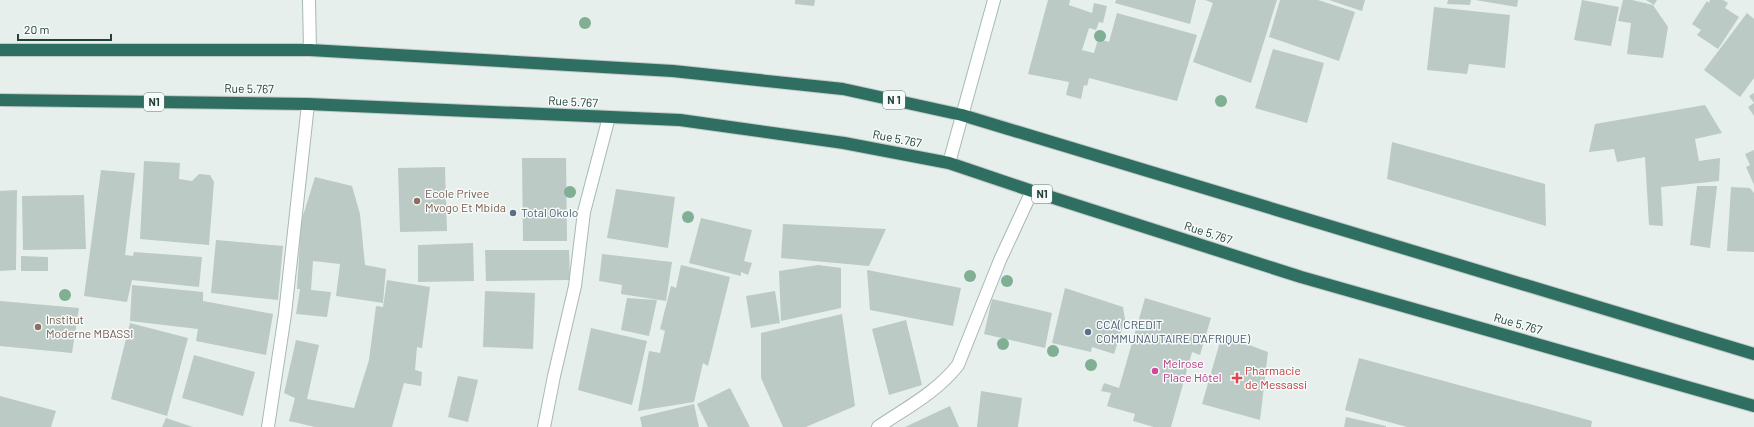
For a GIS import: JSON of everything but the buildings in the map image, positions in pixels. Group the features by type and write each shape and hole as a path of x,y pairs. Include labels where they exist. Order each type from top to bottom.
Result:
{"highway":[{"name":"N 1","path":"0,50 310,50 673,71 843,89 962,115 1754,354"},
{"name":"Rue 5.767","path":"0,100 308,104 609,117 688,122 844,143 949,163 1301,277 1754,406"}],"street":[{"path":"309,0 310,50"},
{"path":"949,163 994,0"},
{"path":"268,427 285,314 308,104"},
{"path":"544,427 575,286 584,212 609,117"},
{"path":"878,427 931,392 947,379 958,365 1000,260 1032,191"}],"place":[{"name":"Ecole Privee Mvogo Et Mbida","path":"417,201"},
{"name":"Total Okolo","path":"513,213"},
{"name":"Institut Moderne MBASSI","path":"38,327"},
{"name":"CCA( CREDIT COMMUNAUTAIRE D'AFRIQUE)","path":"1088,332"},
{"name":"Melrose Place Hôtel","path":"1155,371"},
{"name":"Pharmacie de Messassi","path":"1237,378"}]}
